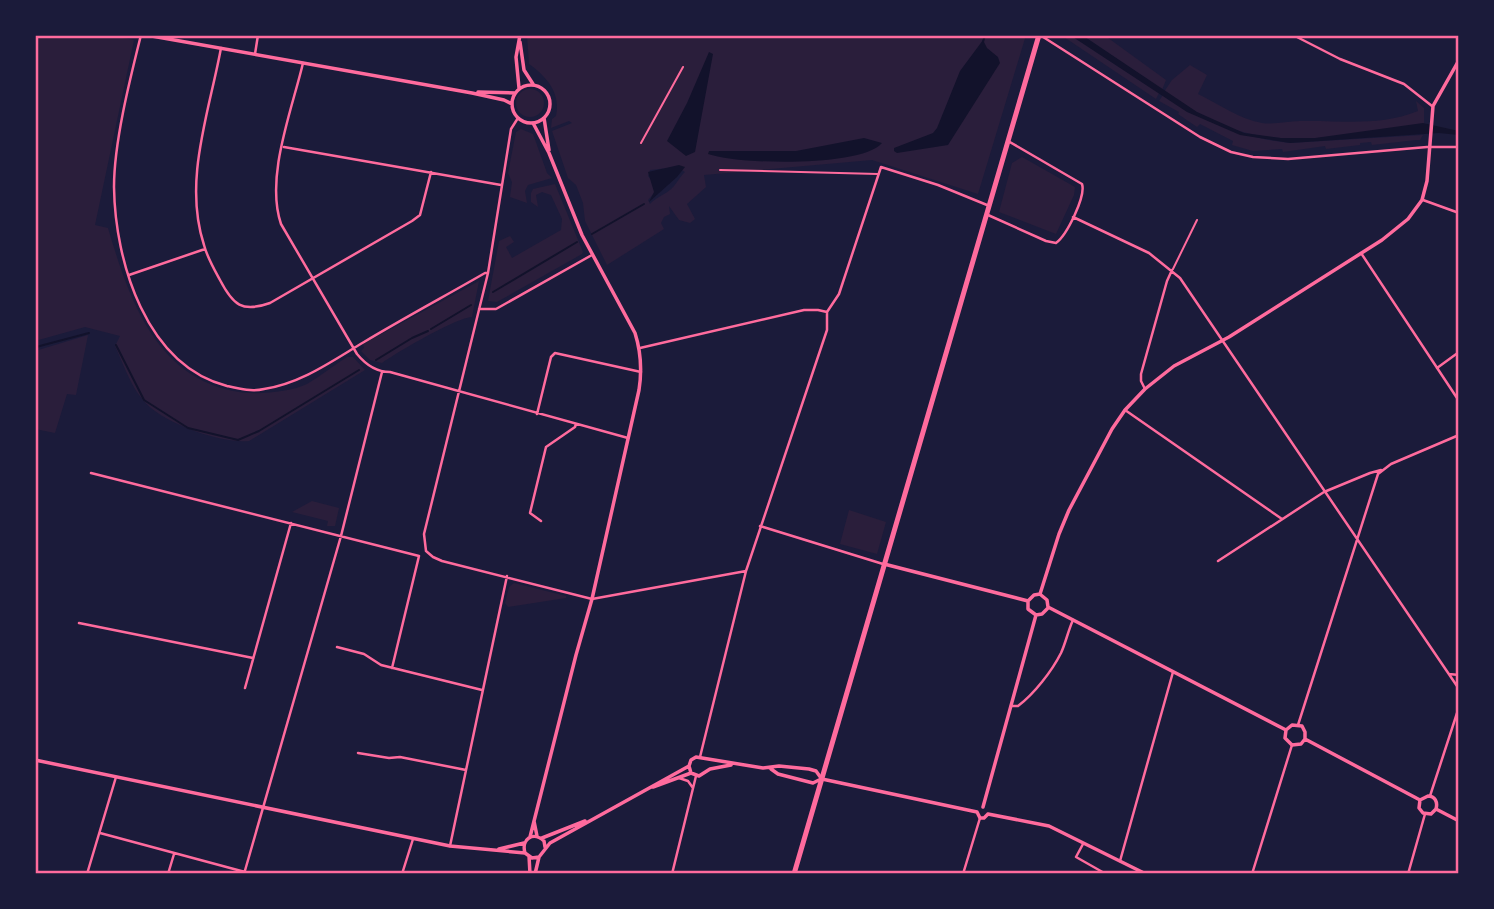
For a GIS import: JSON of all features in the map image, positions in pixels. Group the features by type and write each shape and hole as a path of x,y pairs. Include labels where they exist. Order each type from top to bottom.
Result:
{"main road":[{"path":"794,874 1040,35"}],"street":[{"path":"488,273 485,272 307,376 279,386 250,390 216,383 188,367 163,344 145,314 129,275 116,218 116,151 144,35 472,93 512,104"},
{"path":"255,54 258,35"},
{"path":"1040,35 1200,138 1231,152 1253,157 1288,159 1430,147 1459,148"},
{"path":"1293,35 1340,59 1404,84 1433,106"},
{"path":"520,38 524,70 534,85 544,90 550,101 548,113 533,123 518,118 512,104 519,88 534,85"},
{"path":"519,88 516,57 520,38"},
{"path":"221,48 195,185 196,211 205,249 232,299 245,309 270,303 412,221 420,215 431,172"},
{"path":"1040,594 1069,510 1112,429 1145,388 1174,366 1222,341 1403,225 1422,200 1427,181 1433,106 1459,60"},
{"path":"303,63 283,147 276,184 276,205 281,224 353,349 364,362 382,372 390,372 628,439"},
{"path":"472,93 515,93"},
{"path":"518,118 511,129 488,273 424,534 426,551 442,561 592,599 746,571"},
{"path":"544,118 549,153"},
{"path":"497,850 524,843 530,837 592,599 641,372 639,348 630,323 592,255 549,153 533,123"},
{"path":"986,214 1052,243 1062,239 1084,193 1082,184 1008,141"},
{"path":"283,147 501,186"},
{"path":"700,757 746,571 827,330 827,312 839,294 881,167 938,185 989,206"},
{"path":"1422,200 1459,213"},
{"path":"1073,217 1149,253 1172,270 1195,298 1459,689"},
{"path":"129,275 205,249"},
{"path":"1361,253 1459,401"},
{"path":"479,309 496,309 592,255"},
{"path":"1145,388 1140,381 1141,374 1172,270"},
{"path":"639,348 810,309 827,312"},
{"path":"1437,368 1459,352"},
{"path":"537,414 551,356 555,353 641,372"},
{"path":"100,833 245,873 341,536 382,372"},
{"path":"1125,410 1282,519"},
{"path":"541,521 530,513 546,447 576,424"},
{"path":"1219,561 1324,492 1459,435"},
{"path":"1298,725 1356,539 1381,470"},
{"path":"91,473 419,556"},
{"path":"245,688 291,523"},
{"path":"760,526 883,564 1028,601"},
{"path":"392,668 419,556 426,551"},
{"path":"450,846 507,576"},
{"path":"1035,615 1028,609 1028,601 1034,595 1040,594"},
{"path":"1035,615 1045,612 1048,607 1047,600 1040,594"},
{"path":"1048,607 1286,730"},
{"path":"976,812 983,807 1035,615"},
{"path":"1011,706 1018,706 1026,699 1054,664 1073,620"},
{"path":"79,623 253,658"},
{"path":"337,647 364,654 381,665 482,690"},
{"path":"1120,861 1173,672"},
{"path":"1448,673 1459,676"},
{"path":"1430,796 1459,707"},
{"path":"1292,725 1298,725 1306,732 1305,739 1301,744 1292,745 1285,738 1286,730 1292,725"},
{"path":"1305,739 1420,800"},
{"path":"1252,874 1292,745"},
{"path":"358,753 400,757 466,771"},
{"path":"533,874 545,847 588,820 689,766 693,759 700,757 706,761 771,769 779,766 809,769 816,771 821,779"},
{"path":"35,760 413,839 539,857"},
{"path":"706,761 706,771"},
{"path":"648,789 693,774 702,775 706,771 733,765"},
{"path":"671,874 693,788 693,774 689,766"},
{"path":"771,769 778,774 813,783 821,779 976,812 980,818"},
{"path":"87,874 116,777"},
{"path":"679,778 688,781 693,788"},
{"path":"1430,796 1437,802 1436,809 1431,814 1425,814 1419,808 1420,800 1430,796"},
{"path":"983,807 988,814"},
{"path":"1436,809 1459,821"},
{"path":"988,814 1049,826 1146,874"},
{"path":"980,818 988,814"},
{"path":"1408,874 1425,814"},
{"path":"963,874 980,818"},
{"path":"534,819 545,847"},
{"path":"530,837 539,837 588,820"},
{"path":"402,874 413,839"},
{"path":"524,843 533,874"},
{"path":"1084,843 1076,857 1106,874"},
{"path":"168,874 174,853"}],"lane":[{"path":"641,143 683,67"},
{"path":"720,170 879,175"},
{"path":"1172,270 1197,220"}],"shaded area":[{"path":"35,35 108,35 134,40 95,225 108,228 137,308 150,332 167,353 186,371 210,384 246,393 300,387 347,357 353,357 365,370 249,441 237,441 192,430 151,408 134,388 127,374 115,346 120,336 85,327 35,341"},
{"path":"527,35 1026,35 978,194 872,160 704,175 706,187 687,204 695,219 690,223 679,220 669,206 670,214 664,217 661,223 664,229 607,265 585,221 583,203 576,185 568,178 552,131 572,123 569,121 551,128 557,108 554,93 542,74 529,64","holes":["677,167 685,172 672,188 650,204 648,200 655,192 648,176 650,170"]},
{"path":"1061,35 1070,35 1159,93 1156,99"},
{"path":"1070,35 1082,35 1197,112 1244,133 1281,138 1315,138 1423,123 1459,131 1459,135 1439,133 1290,143 1240,135 1187,112"},
{"path":"1082,35 1104,35 1166,80 1162,90"},
{"path":"983,40 1000,63 948,145 897,153 894,151 894,148 933,133 960,71"},
{"path":"709,52 713,54 695,152 686,156 667,141"},
{"path":"1190,65 1207,75 1198,94 1254,121 1271,124 1295,121 1374,121 1418,111 1416,101 1424,108 1424,124 1306,139 1259,136 1226,127 1164,92 1172,80"},
{"path":"530,89 540,93 544,103 540,113 530,117 520,113 516,103 520,93"},
{"path":"1163,95 1224,127 1273,141 1290,143 1423,135 1420,140 1372,145 1371,142 1326,149 1325,146 1283,152 1282,149 1253,151 1232,145 1233,141 1200,124 1197,127 1178,114 1179,112 1159,101"},
{"path":"521,129 533,134 547,173 552,178 528,185 525,191 527,203 510,197 512,182 508,173 516,132"},
{"path":"864,138 882,143 870,151 851,156 799,162 745,160 708,154 709,151 796,151"},
{"path":"1022,157 1075,187 1056,234 999,212 1012,163"},
{"path":"679,165 685,167 649,202 654,192 648,172"},
{"path":"555,184 582,254 497,302 488,301 499,241 510,236 514,242 506,247 512,258 561,230 562,219 551,195 542,192 536,195 538,207 531,202 533,189"},
{"path":"479,281 472,317 441,329 382,363 370,360 361,351 363,344"},
{"path":"88,335 76,395 67,394 55,433 35,429 35,351"},
{"path":"312,501 339,508 335,526 327,526 328,521 292,512"},
{"path":"849,510 886,522 877,554 840,544"},
{"path":"514,583 566,598 508,607 505,603 509,587"}],"waterway":[{"path":"983,42 985,35"},
{"path":"592,234 644,204"},
{"path":"493,292 577,242"},
{"path":"431,329 471,305"},
{"path":"376,360 428,331"},
{"path":"36,347 89,333"},
{"path":"116,345 144,400 188,428 238,440 259,431 359,370"}]}
